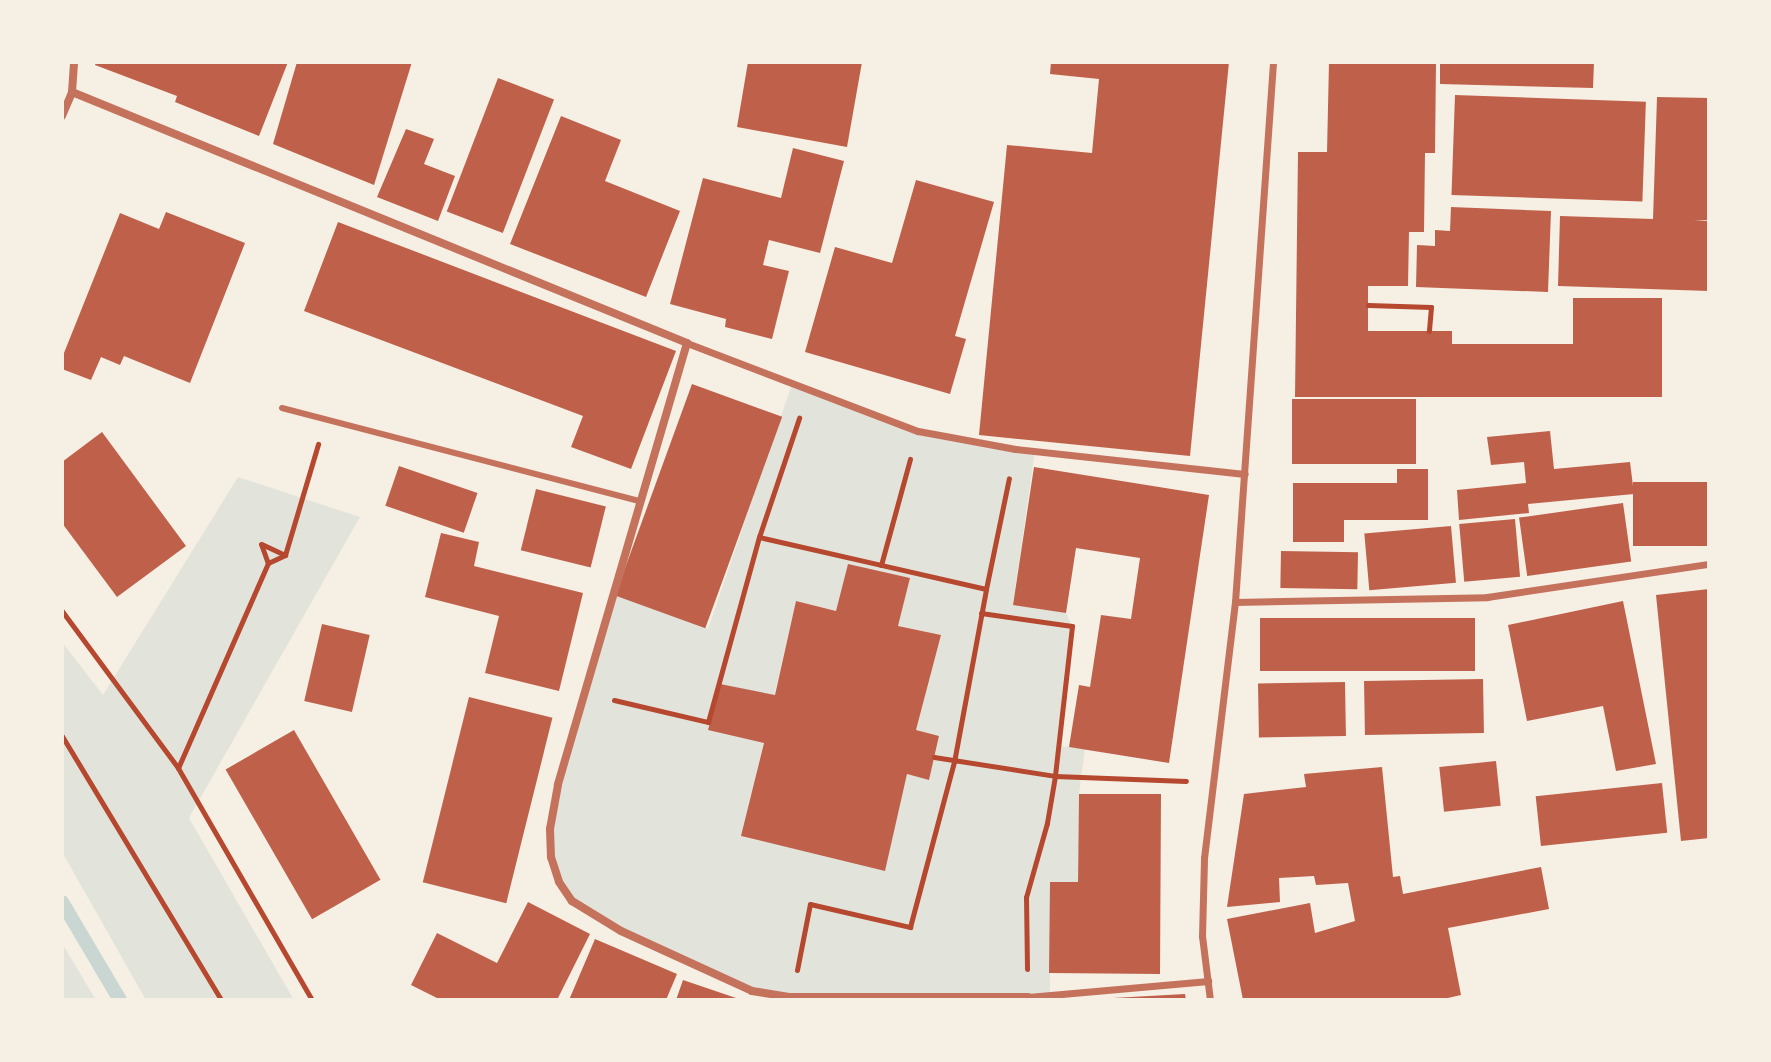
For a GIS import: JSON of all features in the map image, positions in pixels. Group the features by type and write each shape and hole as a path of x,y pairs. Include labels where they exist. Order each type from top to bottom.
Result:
{"street":[{"path":"1210,1000 1202,936 1204,858 1235,602 1273,62"},
{"path":"62,64 73,65 72,92 62,116"},
{"path":"72,92 687,343 918,431 1015,449 1245,474"},
{"path":"687,343 558,785 550,829 551,857 559,882 572,901 588,914 692,965 752,991 791,997 1028,997 1208,981"},
{"path":"1235,602 1487,597 1709,564"}],"lane":[{"path":"282,408 640,501"}],"path":[{"path":"1368,305 1431,307 1429,331"},
{"path":"583,693 708,722 759,537 808,390"},
{"path":"178,768 268,563 285,555 325,421"},
{"path":"881,565 918,431"},
{"path":"791,997 810,904 910,927 954,762 1015,449"},
{"path":"759,537 986,589"},
{"path":"268,563 261,544 285,555"},
{"path":"62,611 178,768 312,1000"},
{"path":"981,613 1072,626 1055,776 1047,823 1026,897 1028,997"},
{"path":"62,736 221,1000"},
{"path":"934,757 1055,776 1215,782"}],"shaded area":[{"path":"792,384 918,430 1035,451 1013,604 1066,613 1072,626 1060,746 1085,749 1079,794 1078,882 1050,883 1050,996 792,997 752,991 692,965 572,901 551,857 550,829 612,594 708,629","holes":["848,565 910,578 898,626 941,635 916,730 939,737 929,779 907,774 887,851 742,837 796,601 836,611"]},
{"path":"238,477 360,517 189,818 294,1000 146,1000 62,852 62,642 103,695"},
{"path":"62,943 96,1000 62,1000"}],"building":[{"path":"96,62 288,62 259,136 175,102 177,96 95,65"},
{"path":"297,62 412,62 374,185 273,144"},
{"path":"748,62 862,62 847,147 737,127"},
{"path":"1051,62 1229,62 1190,456 979,435 1007,145 1092,153 1099,79 1050,74"},
{"path":"1329,62 1436,62 1435,153 1425,153 1424,232 1409,232 1408,286 1368,286 1368,331 1452,331 1452,344 1573,344 1573,298 1662,298 1662,397 1295,397 1298,152 1327,152"},
{"path":"1440,62 1594,62 1593,88 1440,84"},
{"path":"498,78 554,100 503,233 447,212"},
{"path":"1455,95 1646,102 1642,202 1452,195"},
{"path":"1657,97 1709,98 1709,220 1694,221 1709,221 1709,291 1558,286 1560,216 1653,219"},
{"path":"561,116 621,140 605,181 680,211 646,297 510,244"},
{"path":"406,129 434,139 424,164 455,176 438,221 377,197"},
{"path":"793,148 844,161 820,253 769,240 763,265 789,271 772,339 725,327 726,319 670,304 703,178 781,198"},
{"path":"916,180 994,202 955,336 966,339 950,394 805,352 835,247 892,263"},
{"path":"1451,207 1551,211 1548,292 1416,287 1417,245 1435,246 1435,230 1450,231"},
{"path":"166,212 245,243 190,383 124,356 120,365 101,357 91,380 62,369 62,358 120,213 159,229"},
{"path":"338,222 676,351 631,469 571,447 583,416 304,311"},
{"path":"692,384 782,417 705,628 615,595"},
{"path":"1292,399 1416,399 1416,464 1292,464"},
{"path":"1550,431 1554,469 1630,462 1634,494 1528,504 1529,513 1459,520 1457,490 1526,483 1524,462 1491,465 1487,437"},
{"path":"102,432 186,546 117,597 62,523 62,462"},
{"path":"399,466 477,493 464,533 385,506"},
{"path":"1034,467 1209,495 1169,763 1069,747 1079,685 1090,687 1101,615 1131,619 1140,558 1076,548 1066,613 1013,605"},
{"path":"1397,469 1428,469 1428,520 1344,520 1344,542 1293,542 1293,483 1397,483"},
{"path":"1633,482 1709,482 1709,546 1633,546"},
{"path":"536,489 606,506 591,568 521,550"},
{"path":"1623,503 1631,561 1527,576 1519,518"},
{"path":"1515,519 1520,577 1464,582 1459,524"},
{"path":"1451,526 1456,583 1369,590 1364,534"},
{"path":"441,533 479,542 474,566 583,593 559,691 485,673 499,616 425,597"},
{"path":"1281,551 1358,552 1357,589 1280,588"},
{"path":"848,564 910,578 898,626 941,635 916,730 939,736 929,780 907,774 885,871 741,836 764,743 708,730 720,684 775,695 796,601 836,611"},
{"path":"1709,589 1709,838 1681,841 1656,595"},
{"path":"1623,601 1656,764 1616,771 1603,706 1527,721 1508,625"},
{"path":"1260,618 1475,618 1475,671 1260,671"},
{"path":"322,624 370,635 352,712 304,701"},
{"path":"1483,679 1484,733 1365,735 1364,681"},
{"path":"1345,682 1346,736 1259,738 1258,684"},
{"path":"469,697 552,718 506,903 423,882"},
{"path":"294,730 381,880 312,919 226,770"},
{"path":"1496,761 1501,806 1444,812 1439,767"},
{"path":"1382,767 1393,877 1400,876 1403,894 1541,867 1549,909 1448,928 1461,995 1439,1000 1243,1000 1227,919 1310,903 1315,933 1355,921 1348,883 1316,885 1314,876 1279,878 1280,902 1227,907 1244,794 1306,787 1304,774"},
{"path":"1662,783 1667,833 1541,846 1536,796"},
{"path":"1079,794 1161,794 1160,974 1049,973 1050,882 1078,882"},
{"path":"528,902 590,934 557,1000 441,1000 411,985 437,933 497,963"},
{"path":"595,939 677,974 666,1000 569,1000"},
{"path":"683,980 739,999 739,1000 676,1000"},
{"path":"1185,994 1186,1000 1113,1000 1113,998"}],"waterway":[{"path":"62,902 120,1000"}]}
